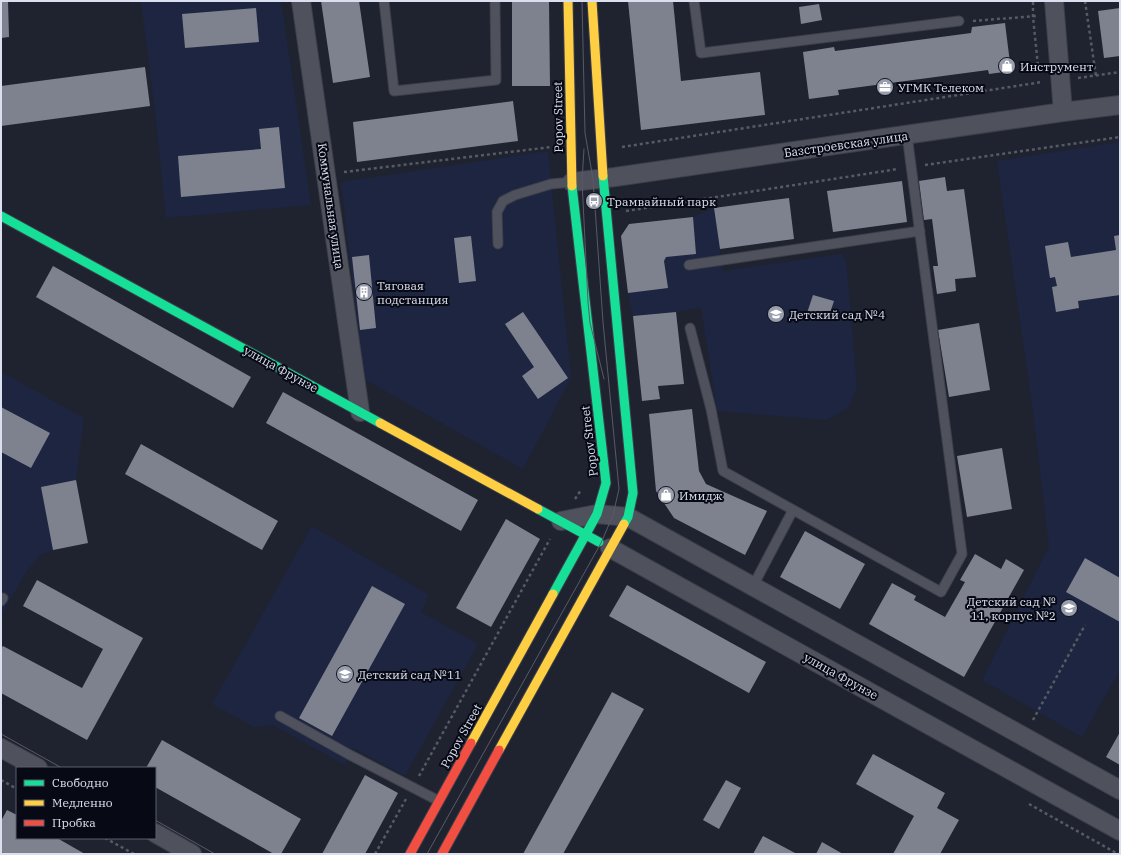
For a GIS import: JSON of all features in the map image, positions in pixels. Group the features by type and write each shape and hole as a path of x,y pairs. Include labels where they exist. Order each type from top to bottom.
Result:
{"street":[{"name":"Коммунальная улица","path":"301,1 360,412"},
{"name":"Popov Street","path":"410,854 597,514 606,483 572,182 568,1"},
{"path":"442,854 628,517 632,493 603,178 592,1"},
{"path":"1054,8 1062,112"},
{"name":"Базстроевская улица","path":"572,182 1120,105"},
{"name":"улица Фрунзе","path":"1,216 585,534 1120,831"},
{"path":"561,522 597,514 628,517 1120,790"},
{"path":"1,748 36,767"},
{"path":"156,834 192,854"}],"lane":[{"path":"384,1 394,91 496,80 495,1"},
{"path":"694,1 701,54 958,22"},
{"path":"690,328 711,409 723,471 941,592 962,554 908,135"},
{"path":"498,244 497,212 503,201 515,194 544,186 572,182"},
{"path":"689,265 920,231"},
{"path":"753,586 793,510"},
{"path":"280,716 350,755 439,801"}],"path":[{"path":"1033,1 1033,17 1039,68"},
{"path":"1085,1 1096,76"},
{"path":"958,22 1033,17 1054,8"},
{"path":"615,148 1120,72"},
{"path":"1040,75 1040,83"},
{"path":"623,212 912,167 1120,137"},
{"path":"343,172 552,147"},
{"path":"375,854 550,539"},
{"path":"1031,724 1085,625"},
{"path":"1,780 16,788"},
{"path":"107,839 134,854"}],"shaded area":[{"path":"141,1 281,1 311,205 166,218 155,112"},
{"path":"1120,142 1120,670 1082,737 982,680 1049,546 1033,411 997,161"},
{"path":"548,151 571,378 523,469 364,379 341,182"},
{"name":"Детский сад №4","path":"714,208 723,271 840,254 846,259 857,388 848,408 826,420 717,411 701,307 676,312 633,316 628,293 621,236 629,224 693,217"},
{"path":"1,372 84,418 76,480 88,543 53,550 40,555 25,574 1,616"},
{"name":"Детский сад №11","path":"312,526 429,595 421,612 478,644 405,776 353,748 345,765 273,725 254,727 212,704"}],"building":[{"path":"1,1 8,1 9,37 1,38"},
{"path":"321,1 359,1 370,77 333,83"},
{"path":"512,1 549,1 550,86 512,86"},
{"path":"628,1 673,1 681,81 760,72 765,115 641,130"},
{"path":"819,4 822,20 801,24 799,7"},
{"path":"256,8 259,42 185,48 182,14"},
{"path":"1120,8 1120,56 1104,58 1098,11"},
{"path":"1005,23 1011,71 989,74 988,70 838,90 839,95 809,99 803,52 834,47 835,51 971,33 972,27"},
{"path":"145,67 150,106 1,126 1,86"},
{"path":"513,101 518,141 357,162 353,122"},
{"path":"279,127 285,188 181,197 178,156 261,149 259,129"},
{"path":"945,177 947,191 964,189 976,277 955,279 956,291 937,294 933,266 938,266 932,219 924,220 919,181"},
{"path":"902,181 907,222 833,232 827,191"},
{"path":"789,198 794,239 720,249 714,208"},
{"path":"693,217 696,254 666,257 664,261 668,288 628,293 621,236 629,224"},
{"path":"1120,235 1120,295 1078,301 1079,308 1056,312 1052,287 1057,286 1055,277 1050,278 1045,246 1068,242 1071,257 1116,250 1114,236"},
{"path":"471,236 476,281 459,283 454,238"},
{"name":"Тяговая подстанция","path":"369,255 376,328 360,330 352,257"},
{"path":"53,266 251,377 233,408 36,297"},
{"path":"813,295 834,301 828,319 807,313"},
{"path":"523,312 568,378 538,399 522,376 534,367 505,324"},
{"path":"676,312 684,384 658,386 660,399 642,401 633,316"},
{"path":"979,323 990,390 949,397 938,330"},
{"path":"283,392 478,500 461,531 266,423"},
{"path":"1,407 50,433 31,468 1,452"},
{"path":"692,409 699,471 706,484 767,511 745,555 674,518 656,491 649,414"},
{"path":"141,444 278,521 262,550 125,474"},
{"path":"1002,448 1012,509 967,517 957,456"},
{"path":"76,480 88,543 53,550 41,487"},
{"path":"506,519 540,539 491,627 456,608"},
{"path":"805,531 865,564 840,609 780,577"},
{"path":"975,554 1001,569 1006,559 1024,570 964,677 869,624 892,583 916,596 914,600 945,617 965,582 960,580"},
{"path":"1085,558 1120,578 1120,622 1066,592"},
{"path":"37,580 143,638 87,740 1,693 1,649 3,646 82,688 103,649 23,606"},
{"path":"627,585 766,662 749,693 609,616"},
{"path":"372,586 405,604 332,736 299,718"},
{"path":"612,692 644,709 563,854 523,854"},
{"path":"1120,732 1120,765 1106,757"},
{"path":"162,740 301,819 281,854 274,854 156,788 156,767 147,767"},
{"path":"873,754 945,793 937,808 959,820 940,854 893,854 914,816 856,784"},
{"path":"365,775 398,793 365,854 322,854"},
{"path":"726,780 741,788 719,829 703,820"},
{"path":"7,810 16,814 16,839 59,839 85,854 5,854 1,852 1,821"},
{"path":"763,836 797,854 753,854"},
{"path":"822,842 843,854 816,854"}],"tram line":[{"path":"427,854 601,543 613,515 619,489 603,322 593,179 585,133 582,1"},
{"path":"584,149 582,181 588,302 590,323 604,379"},
{"path":"1,734 60,767"},
{"path":"156,821 215,854"}],"traffic: fast":[{"path":"603,176 633,493 628,517 624,524"},
{"path":"553,594 597,514 606,483 572,186"},
{"path":"1,216 380,423"},
{"path":"538,509 599,542"}],"traffic: slow":[{"path":"568,1 572,186"},
{"path":"592,1 603,176"},
{"path":"380,423 538,509"},
{"path":"499,750 624,524"},
{"path":"471,743 553,594"}],"traffic: jam":[{"path":"410,854 471,743"},
{"path":"442,854 499,750"}],"place":[{"name":"Инструмент","path":"1007,66"},
{"name":"УГМК Телеком","path":"885,87"},
{"name":"Трамвайный парк","path":"594,201"},
{"name":"Тяговая подстанция","path":"364,292"},
{"name":"Детский сад №4","path":"776,314"},
{"name":"Имидж","path":"666,495"},
{"name":"Детский сад № 11, корпус №2","path":"1069,608"},
{"name":"Детский сад №11","path":"345,674"}]}
